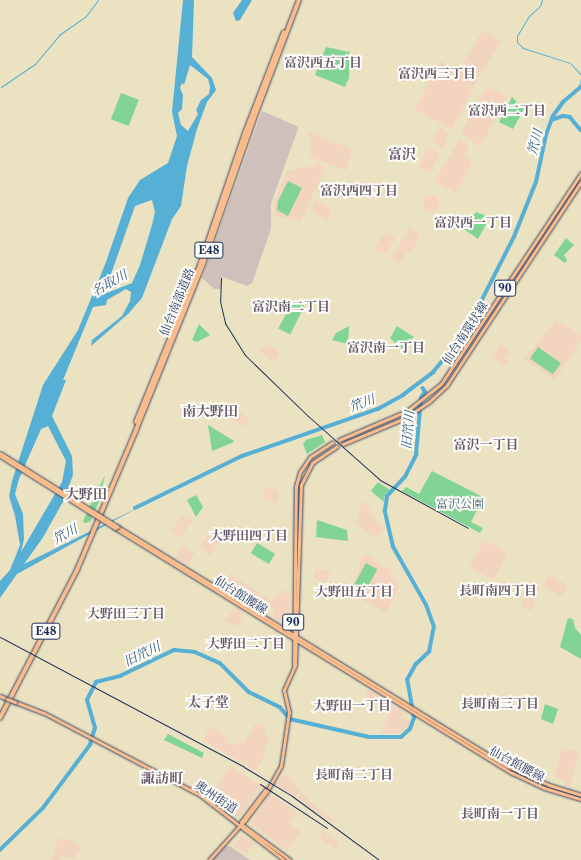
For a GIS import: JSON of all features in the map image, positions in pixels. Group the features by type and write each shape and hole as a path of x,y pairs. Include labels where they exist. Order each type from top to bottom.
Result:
{"highway":[{"name":"仙台南部道路","path":"0,718 59,606 97,523 200,265 245,133 298,0"}],"main road":[{"name":"仙台南環状線","path":"339,440 397,417 424,400 452,371 581,173"},
{"name":"仙台南環状線","path":"343,444 417,411 447,385 461,366 488,321 581,182"},
{"name":"90","path":"209,860 241,824 273,781 281,766 290,712 284,692 294,669 296,486 300,472 310,457 333,442"},
{"name":"90","path":"294,636 302,485 306,470 314,460 337,446"},
{"name":"仙台館腰線","path":"0,453 116,528"},
{"name":"仙台館腰線","path":"0,456 522,775 581,795"},
{"name":"仙台館腰線","path":"294,636 416,715 512,773 548,789 581,799"},
{"name":"奥州街道","path":"1,696 44,713 199,795 241,824"},
{"path":"241,824 284,860"},
{"path":"241,824 290,860"}],"shaded area":[{"path":"483,30 501,41 479,77 461,66"},
{"path":"440,61 477,80 452,129 415,110"},
{"path":"487,86 507,97 481,146 478,146 461,132"},
{"path":"262,111 297,126 298,129 271,203 271,229 252,283 247,286 223,277 221,289 214,289 202,278"},
{"path":"439,127 449,132 444,148 431,141"},
{"path":"309,131 352,149 346,171 311,157"},
{"path":"460,139 469,145 464,156 472,161 457,193 434,181"},
{"path":"428,148 440,154 430,173 418,167"},
{"path":"317,162 325,168 301,222 275,215 274,204 286,172 302,167 314,167"},
{"path":"431,195 438,200 439,203 434,210 431,211 424,206 423,203 428,196"},
{"path":"314,200 332,209 328,221 312,213"},
{"path":"410,227 420,236 411,254 407,252 400,263 398,263 392,258"},
{"path":"386,232 395,237 386,254 375,250 375,246"},
{"path":"556,320 581,335 581,341 555,380 524,359"},
{"path":"266,343 280,353 274,363 260,351"},
{"path":"501,344 510,351 504,358 508,361 504,366 491,357"},
{"path":"235,409 249,419 245,427 230,418"},
{"path":"266,487 278,490 278,503 263,498"},
{"path":"366,502 374,518 384,528 377,539 355,524 362,503"},
{"path":"182,516 193,521 180,538 171,531"},
{"path":"210,532 221,540 210,556 199,547"},
{"path":"484,540 508,553 493,580 469,567"},
{"path":"182,545 195,553 187,565 176,558"},
{"path":"365,554 376,560 382,568 389,568 399,586 386,613 348,592 358,574 361,557"},
{"path":"315,569 331,572 326,583 315,579"},
{"path":"231,575 271,600 263,612 224,587"},
{"path":"549,575 568,585 561,596 543,586"},
{"path":"530,581 539,586 531,611 521,606"},
{"path":"284,590 290,590 289,623 286,625 271,616 275,609 269,606 276,594 283,594"},
{"path":"236,607 243,612 239,626 224,621"},
{"path":"369,690 404,712 401,719 410,720 410,725 400,733 381,733 391,710 366,697 364,694"},
{"path":"256,723 267,727 264,734 270,737 263,754 265,755 256,771 203,740 210,727 228,736 226,741 237,746 239,741 244,743"},
{"path":"562,747 579,751 570,786 567,787 565,786 566,781 554,777"},
{"path":"230,766 261,786 240,816 236,816 211,798"},
{"path":"286,775 300,790 295,798 276,785 281,776"},
{"path":"302,793 317,808 334,820 332,823 297,799"},
{"path":"270,794 297,812 290,824 301,832 287,850 252,825 251,821"},
{"path":"323,831 340,842 335,849 319,838"},
{"path":"241,835 255,843 246,854 234,846"},
{"path":"59,837 67,841 69,838 81,847 74,859 62,856 60,860 51,860"},
{"path":"223,845 231,847 250,860 211,860"}],"green space":[{"path":"326,47 350,52 349,78 345,87 315,75"},
{"path":"121,93 139,100 129,126 111,119"},
{"path":"512,97 524,109 513,129 499,122"},
{"path":"288,181 302,188 288,216 277,210 278,201"},
{"path":"476,212 490,217 478,239 464,229"},
{"path":"566,238 574,245 564,255 567,260 565,263 554,255"},
{"path":"293,300 305,306 290,334 278,329"},
{"path":"199,324 210,335 197,342 192,340"},
{"path":"349,326 348,344 332,340 336,333"},
{"path":"397,326 414,337 402,349 390,338"},
{"path":"538,347 561,363 553,375 530,358"},
{"path":"208,425 234,441 234,442 212,451"},
{"path":"322,435 325,442 307,454 303,444 306,440"},
{"name":"富沢公園","path":"432,471 483,497 471,522 483,528 480,533 402,491 406,487 419,494"},
{"path":"105,475 99,502 90,522 85,523 83,521"},
{"path":"378,482 390,490 385,494 384,502 371,491"},
{"path":"196,495 203,507 196,517 187,500"},
{"path":"317,520 347,530 348,541 316,537"},
{"path":"257,543 275,554 269,564 251,553"},
{"path":"366,563 377,569 365,592 353,586"},
{"path":"568,618 573,619 575,628 581,635 581,659 560,647"},
{"path":"545,704 558,709 553,724 541,719"},
{"path":"168,734 204,753 202,758 164,740"}],"water":[{"path":"183,0 194,0 192,57 212,78 216,90 207,102 197,129 187,166 181,206 172,219 142,298 128,314 91,346 92,340 122,316 130,301 131,292 126,289 107,300 106,305 93,307 63,380 66,380 52,416 72,456 73,475 64,500 42,539 24,564 139,507 17,574 0,598 0,581 10,570 20,545 15,516 9,496 12,481 43,385 78,330 106,262 128,198 140,180 168,163 177,136 172,112","holes":["190,65 208,79 210,87 209,94 201,100 196,110 198,114 188,131 181,125 178,113 182,109 183,95 180,88 182,83 184,85","152,200 155,212 140,265 132,283 104,294 135,206","48,426 66,461 62,482 21,552 24,539 23,514 15,494 19,479 41,429"]},
{"path":"242,0 252,0 240,20 236,21 233,13"}],"waterway":[{"path":"1,87 35,64 59,35 86,16 98,0"},
{"path":"542,0 540,6 529,16 517,36 517,42 523,48 570,63 581,75"},
{"path":"580,83 581,78"},
{"name":"笊川","path":"135,508 242,456 378,409 403,395 433,372 464,335 514,237 536,182 546,135 553,116 563,102 581,87"},
{"path":"552,120 563,116 570,117 581,130"},
{"name":"旧笊川","path":"0,850 43,808 90,745 95,728 87,700 96,682 120,676 174,650 195,652 220,663 249,692 280,707 290,719 369,737 401,737 410,729 414,718 407,680 416,664 429,652 434,627 426,605 393,547 385,511 387,496 405,477 416,455 421,398 425,392 423,389"}],"railway":[{"path":"221,278 220,301 225,323 245,355 308,416 380,480 468,528"},
{"path":"0,637 244,767 292,796 379,860"},
{"path":"260,784 327,828"}],"district":[{"name":"富沢西五丁目","path":"323,62"},
{"name":"富沢西三丁目","path":"437,73"},
{"name":"富沢西二丁目","path":"507,110"},
{"name":"富沢","path":"402,154"},
{"name":"富沢西四丁目","path":"359,190"},
{"name":"富沢西一丁目","path":"473,222"},
{"name":"富沢南二丁目","path":"291,306"},
{"name":"富沢南一丁目","path":"386,347"},
{"name":"南大野田","path":"210,411"},
{"name":"富沢一丁目","path":"486,444"},
{"name":"大野田","path":"86,494"},
{"name":"大野田四丁目","path":"249,535"},
{"name":"長町南四丁目","path":"498,590"},
{"name":"大野田五丁目","path":"354,591"},
{"name":"大野田三丁目","path":"126,613"},
{"name":"大野田二丁目","path":"246,643"},
{"name":"太子堂","path":"208,702"},
{"name":"長町南三丁目","path":"500,703"},
{"name":"大野田一丁目","path":"352,705"},
{"name":"長町南二丁目","path":"354,774"},
{"name":"諏訪町","path":"162,778"},
{"name":"長町南一丁目","path":"500,813"}],"water label":[{"name":"名取川","path":"109,283"}]}
